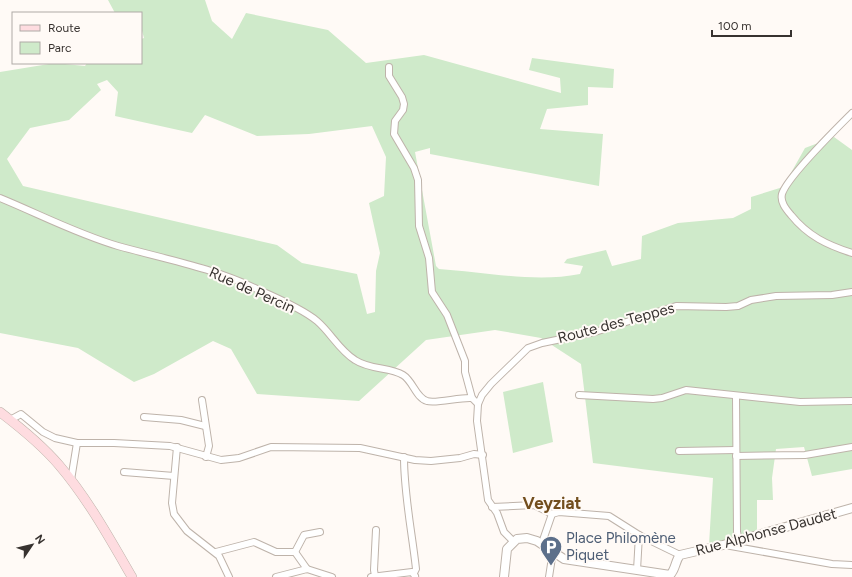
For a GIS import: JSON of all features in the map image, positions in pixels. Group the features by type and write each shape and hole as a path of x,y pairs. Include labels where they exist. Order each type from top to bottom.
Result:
{"main road":[{"path":"0,412 42,447 71,480 93,510 132,577"}],"street":[{"path":"389,67 388,76 402,96 404,104 403,110 395,121 394,134 414,168 418,180 419,226 429,258 432,292 447,315 465,361 465,372 472,398 478,404 477,421 483,455 488,500 496,513 504,532 513,541"},
{"path":"852,113 827,137 786,187 782,200 786,209 809,234 831,246 852,253"},
{"name":"Rue de Percin","path":"0,198 101,240 196,266 257,289 317,320 346,354 356,361 373,368 398,372 410,381 423,399 429,402 462,397 472,398"},
{"name":"Route des Teppes","path":"478,404 482,395 491,384 528,348 542,343 595,332 676,306 726,307 738,306 751,300 776,296 832,295 852,292"},
{"path":"579,395 653,399 662,398 686,390 800,402 852,401"},
{"path":"736,396 737,532 739,541"},
{"path":"202,400 209,446 206,457"},
{"path":"10,420 21,414 43,432 55,438 77,444 114,443 177,447 220,460 232,460 271,447 360,448 404,457 437,461 460,458 474,454 483,455"},
{"path":"144,417 181,420 205,426"},
{"path":"71,480 77,444"},
{"path":"177,447 172,503 174,514 187,531 216,552 222,560 228,577"},
{"path":"679,451 805,455 852,447"},
{"path":"376,530 373,577 406,572 415,575 416,569 411,522 404,486 404,457"},
{"path":"124,472 174,476"},
{"name":"Rue Alphonse Daudet","path":"492,507 534,505 552,514 558,512 609,516 639,535 680,555"},
{"name":"Rue Alphonse Daudet","path":"673,576 676,560 680,555 739,541 852,508"},
{"path":"542,543 552,514"},
{"path":"295,552 304,536 320,532"},
{"path":"637,570 639,535"},
{"path":"504,577 506,553 513,541 527,538 542,543 564,558 673,576"},
{"path":"216,552 254,542 276,552 295,552"},
{"path":"723,545 832,564 852,565"},
{"path":"550,577 553,551"},
{"path":"295,552 307,569"},
{"path":"276,577 307,569 332,577"}],"green space":[{"path":"108,0 205,0 212,21 232,39 246,13 328,30 366,63 424,55 561,93 560,78 529,70 532,58 614,69 613,88 588,87 588,105 547,109 540,129 603,134 599,186 430,154 430,148 415,152 436,266 439,269 510,276 546,277 580,274 583,266 564,263 567,259 606,250 612,266 641,259 642,236 678,223 733,218 751,209 751,197 783,187 805,148 834,137 852,150 852,469 812,476 804,447 776,449 772,478 773,500 757,500 757,531 709,545 713,478 593,463 581,364 541,338 495,330 426,340 359,401 257,394 231,349 213,341 154,374 134,382 78,348 0,333 0,72 49,64 85,66 86,64 142,64 142,39 144,38 142,31 142,12 114,12","holes":["107,80 118,92 115,116 192,133 205,115 257,136 309,134 372,126 386,157 384,196 369,203 380,253 376,271 375,312 367,314 357,274 302,263 277,245 23,186 7,159 30,128 69,120 101,90 97,84"]},
{"path":"543,382 553,442 513,453 503,392"}],"place":[{"name":"Place Philomène Piquet","path":"551,566"}],"district":[{"name":"Veyziat","path":"552,503"}]}
